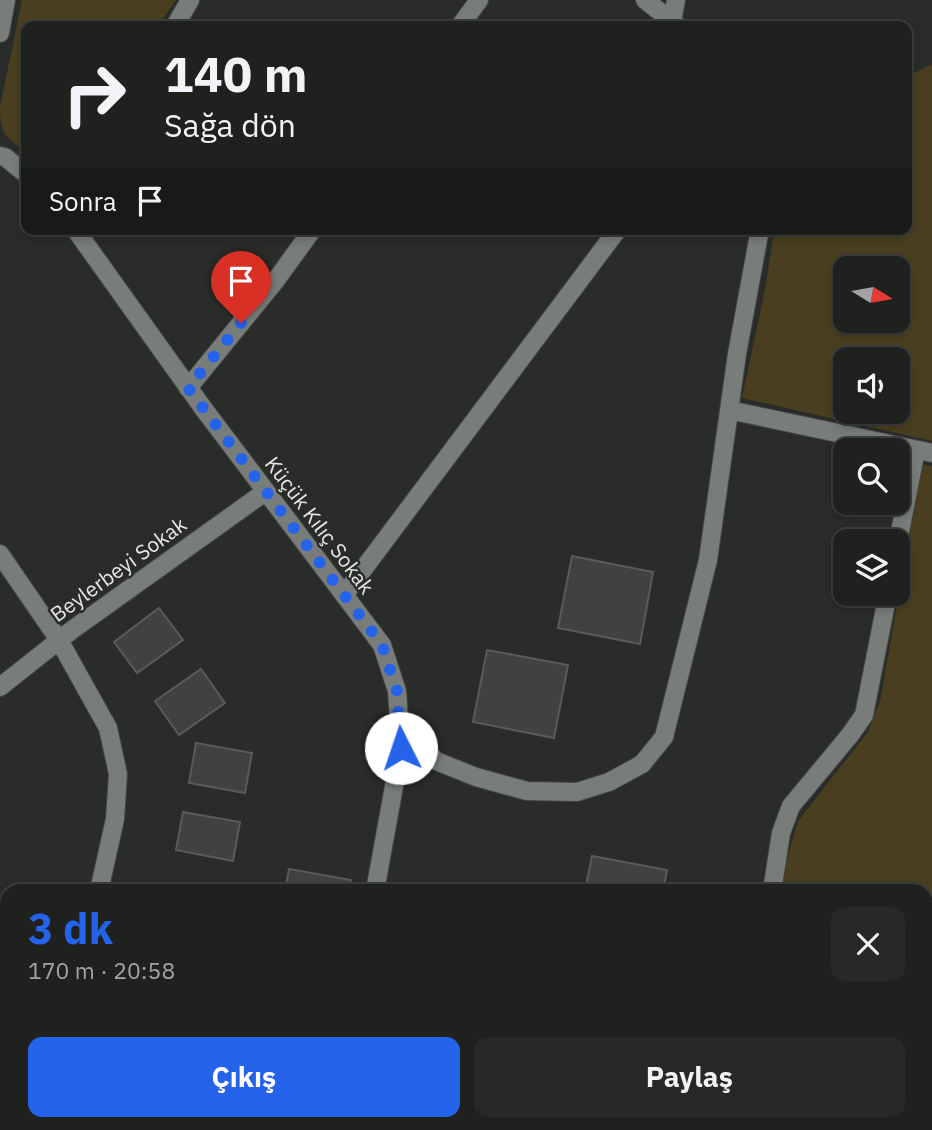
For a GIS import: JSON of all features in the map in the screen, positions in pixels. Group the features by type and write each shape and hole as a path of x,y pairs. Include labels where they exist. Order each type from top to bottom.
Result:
{"street":[{"path":"0,33 6,0"},
{"path":"178,21 190,0"},
{"path":"464,21 479,0"},
{"path":"645,0 671,21"},
{"path":"675,21 676,0"},
{"path":"0,156 21,170"},
{"name":"Küçük Kılıç Sokak","path":"79,235 188,388 382,645 397,691 401,748 376,884"},
{"path":"188,388 276,280 309,235"},
{"path":"344,594 613,235"},
{"path":"399,721 436,761 476,778 527,791 577,792 609,782 642,764 664,737 709,560 737,354 759,235"},
{"path":"729,410 924,451 902,529"},
{"name":"Beylerbeyi Sokak","path":"0,687 59,640 265,492"},
{"path":"0,554 59,640 108,728 117,774 115,819 101,884"},
{"path":"773,884 781,833 792,806 864,715 885,606"}],"shaded area":[{"path":"22,0 176,0 161,21 21,21 21,148 5,134 0,107"},
{"path":"932,64 932,441 857,424 910,424 910,347 833,347 833,419 742,398 766,285 773,235 912,235 912,74"},
{"path":"922,464 932,466 932,884 781,884 798,821 868,732 880,702 897,606 910,606 910,532"}],"building":[{"path":"572,556 653,572 640,644 558,628"},
{"path":"159,608 183,640 137,673 114,642"},
{"path":"487,650 568,665 554,738 473,722"},
{"path":"201,669 225,703 179,735 155,701"},
{"path":"196,743 252,753 245,793 189,783"},
{"path":"183,812 240,822 233,861 176,850"},
{"path":"592,856 667,870 664,884 586,884"},
{"path":"289,869 351,880 350,884 286,884"}],"route":[{"path":"241,323 188,388 382,645 397,691 401,748"}]}
